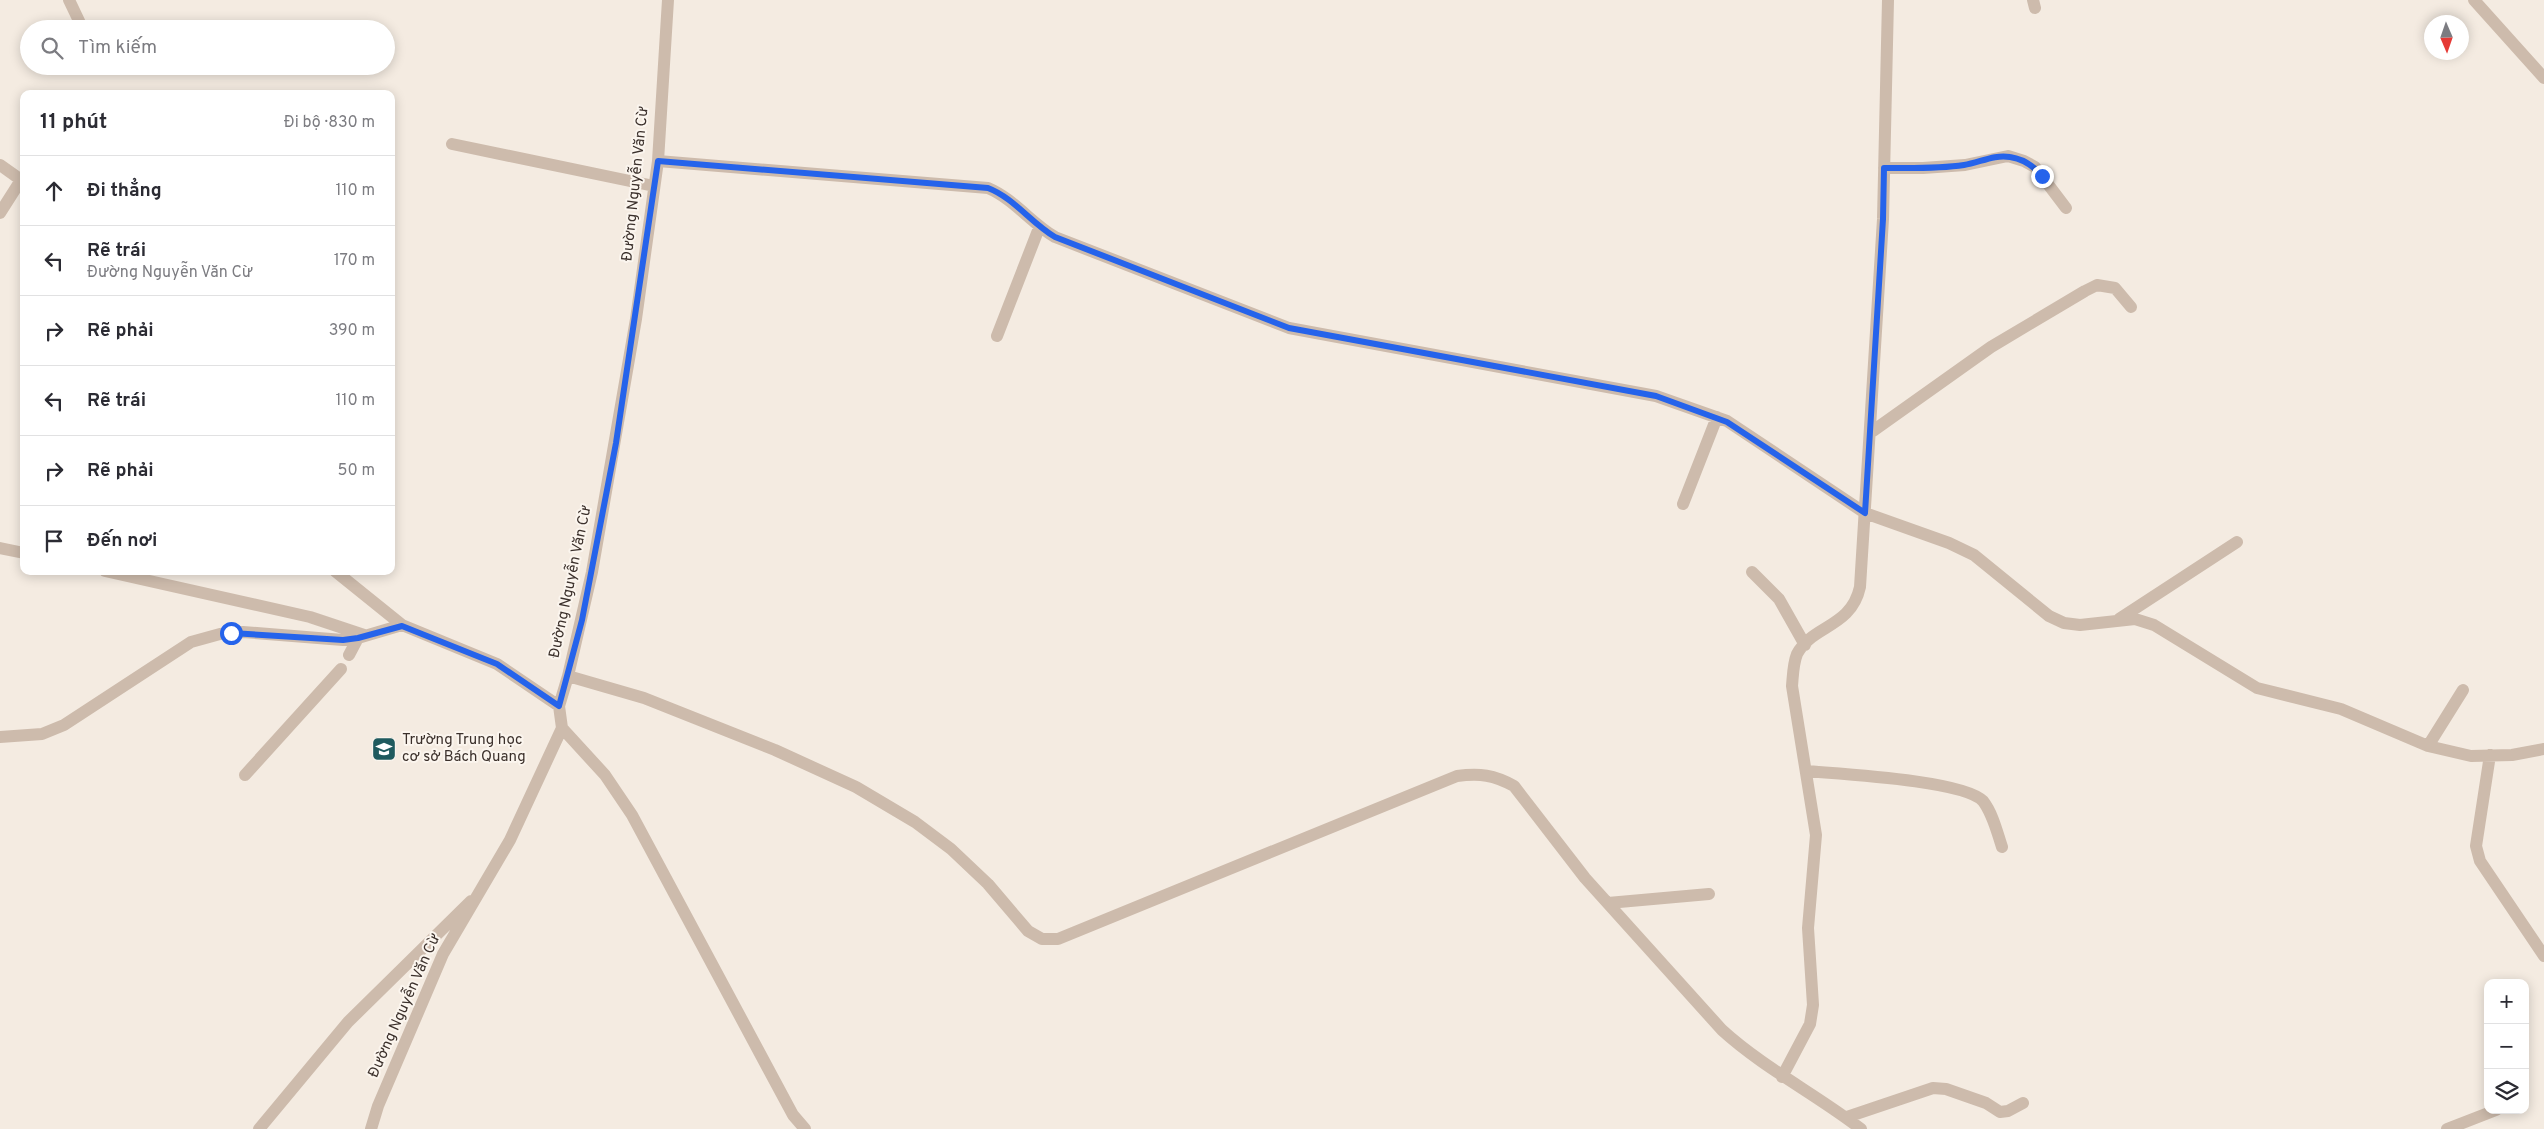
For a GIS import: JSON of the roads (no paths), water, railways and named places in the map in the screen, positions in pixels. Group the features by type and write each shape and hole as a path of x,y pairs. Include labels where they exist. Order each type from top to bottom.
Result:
{"street":[{"path":"69,0 79,20"},
{"name":"Đường Nguyễn Văn Cừ","path":"371,1129 378,1106 443,954 483,889 510,840 562,728 559,706 568,676 592,572 616,443 658,161 668,0"},
{"path":"1782,1077 1810,1024 1814,1005 1808,928 1816,834 1792,686 1793,669 1798,653 1805,645 1848,613 1857,601 1860,587 1883,219 1888,0"},
{"path":"2474,0 2544,78"},
{"path":"452,144 654,186"},
{"path":"1884,168 1965,165 2008,156 2035,167 2066,208"},
{"path":"658,161 988,188 1002,193 1039,228 1055,237 1289,328 1656,396 1727,422 1865,513 1949,543 1974,555 2049,616 2064,623 2080,625 2135,619 2154,625 2257,688 2341,709 2428,746 2471,756 2512,755 2544,748"},
{"path":"0,165 20,180"},
{"path":"0,213 20,184"},
{"path":"997,336 1039,228"},
{"path":"1870,433 1992,347 2085,291 2097,286 2115,288 2131,307"},
{"path":"1684,504 1717,418"},
{"path":"2118,620 2237,542"},
{"path":"0,548 20,552"},
{"path":"1752,572 1779,599 1805,645"},
{"path":"122,575 310,618 363,637"},
{"path":"340,575 402,626 497,664 559,706"},
{"path":"0,737 42,734 64,725 191,642 220,634 243,632 343,640 363,637 402,626"},
{"path":"349,655 363,637"},
{"path":"245,775 341,670"},
{"path":"568,676 644,698 775,750 856,787 915,822 951,849 988,884 1028,931 1042,939 1058,939 1457,776 1479,773 1498,777 1514,786 1585,878 1722,1030 1739,1046 1782,1077 1861,1129"},
{"path":"2428,746 2462,690"},
{"path":"562,728 605,775 632,814 794,1115 805,1129"},
{"path":"2490,755 2476,846 2480,861 2543,954"},
{"path":"1806,771 1899,780 1971,793 1982,800 1990,812 2002,847"},
{"path":"259,1129 348,1022 483,889"},
{"path":"1608,903 1709,894"},
{"path":"1847,1118 1933,1088 1946,1089 1978,1100 2000,1112 2008,1111 2023,1103"},
{"path":"2448,1129 2486,1114"}],"place":[{"name":"Trường Trung học cơ sở Bách Quang","path":"384,749"}]}
